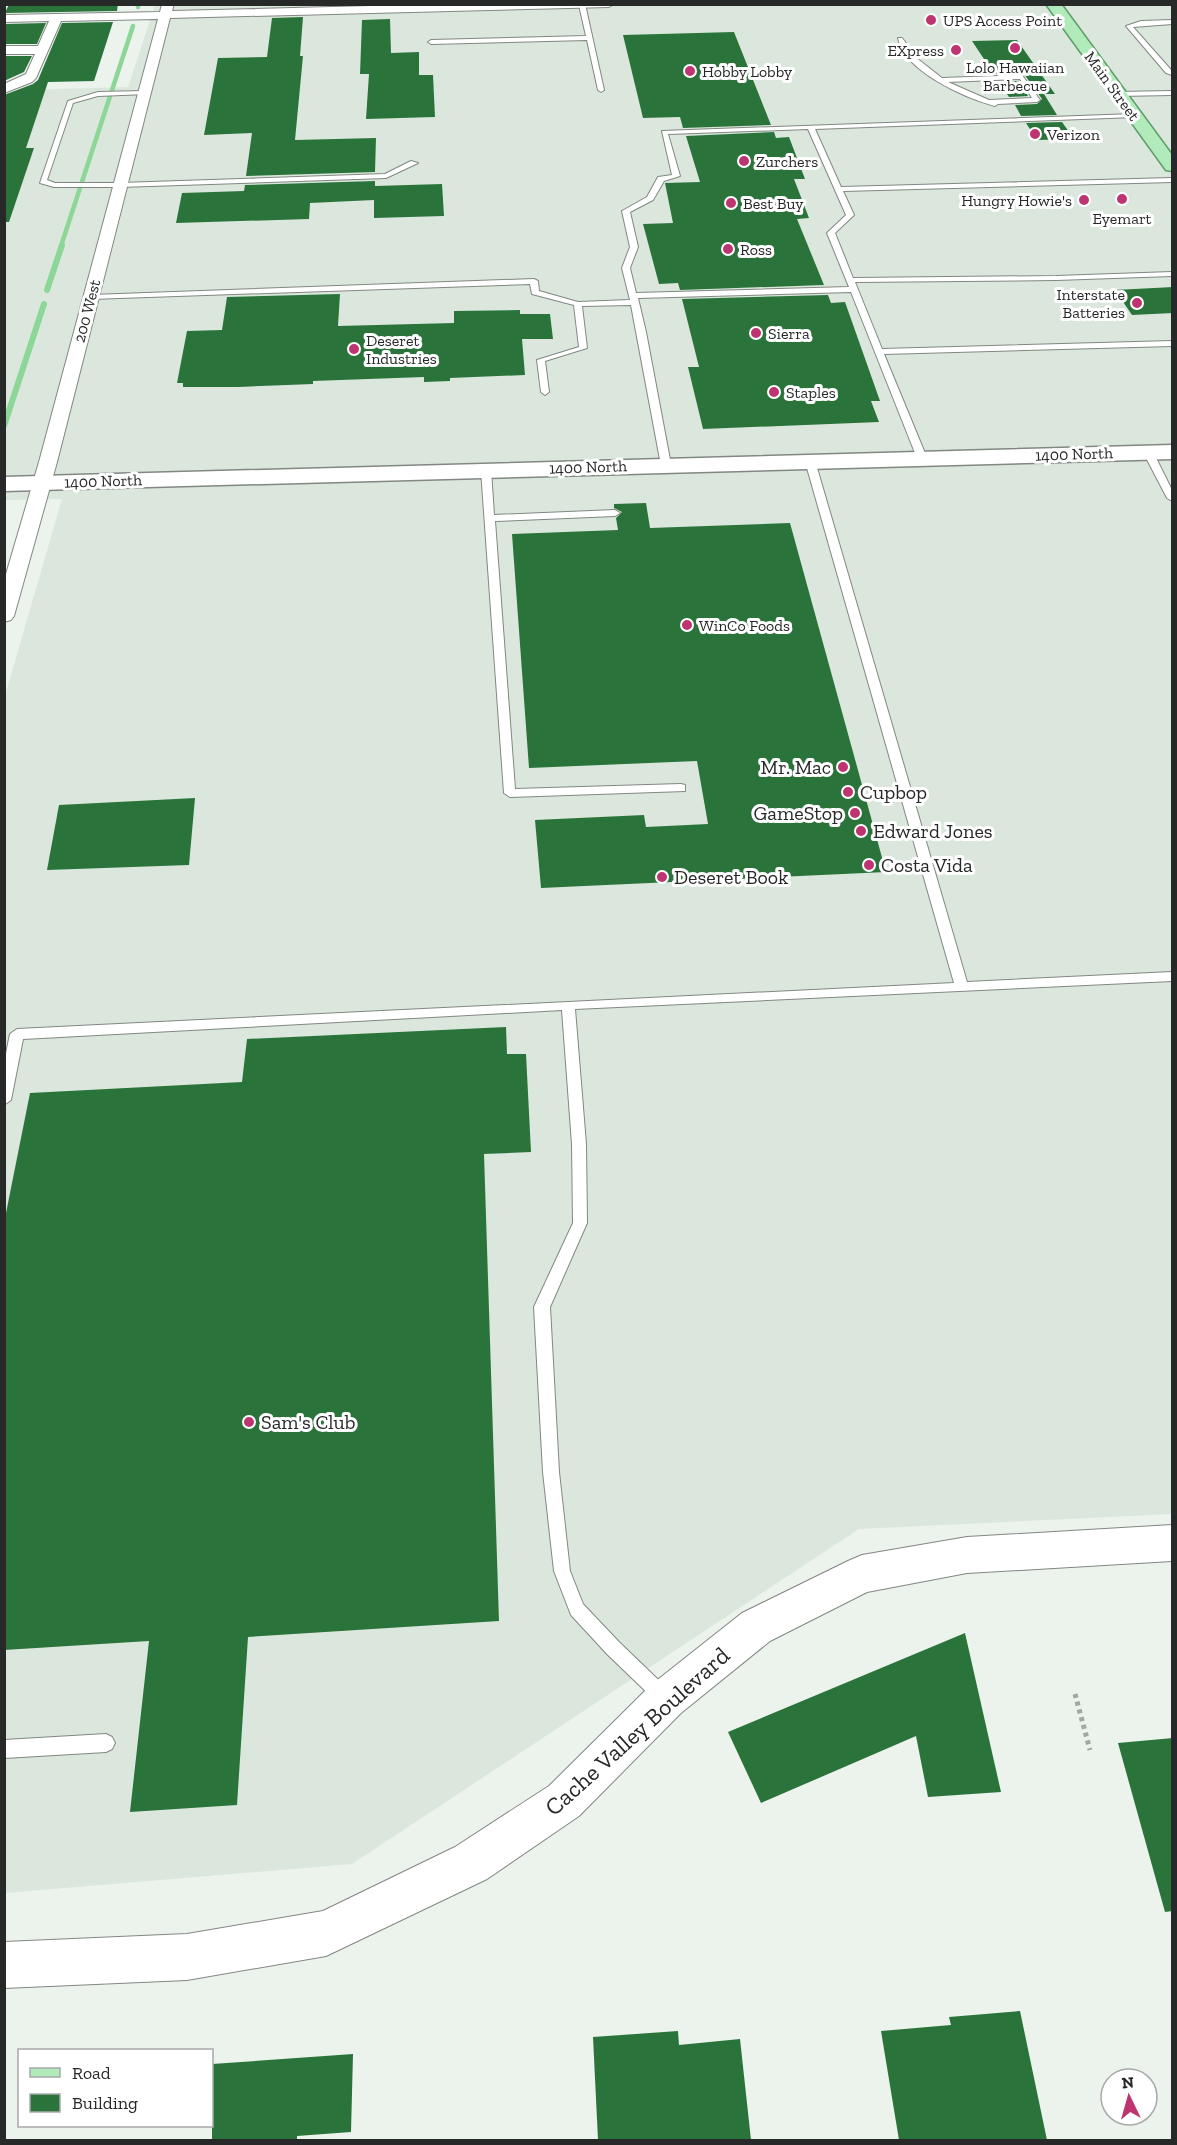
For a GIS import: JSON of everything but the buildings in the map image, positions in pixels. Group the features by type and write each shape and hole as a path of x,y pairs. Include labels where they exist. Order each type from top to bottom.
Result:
{"main road":[{"name":"Main Street","path":"1053,4 1134,116 1166,149 1173,166"},
{"name":"1400 North","path":"4,483 1173,452"}],"street":[{"path":"4,19 167,9 609,4"},
{"name":"200 West","path":"4,616 42,482 167,9"},
{"path":"4,89 28,79 57,17"},
{"path":"4,51 43,50"},
{"name":"Cache Valley Boulevard","path":"4,1965 187,1957 326,1933 471,1863 564,1801 666,1699 756,1626 862,1575 967,1555 1173,1543"}],"lane":[{"path":"582,5 601,90"},
{"path":"1173,22 1141,22 1129,26 1168,72 1173,73"},
{"path":"431,42 590,38"},
{"path":"900,39 912,57 943,80 1001,106 1011,119"},
{"path":"1140,39 1150,39"},
{"path":"1147,47 1157,46"},
{"path":"1154,55 1164,55"},
{"path":"943,80 1022,77 1036,100 988,102"},
{"path":"145,93 98,94 70,102 43,181 54,185 120,185 386,176 414,163"},
{"path":"1118,94 1173,93"},
{"path":"666,465 626,268 634,247 626,211 650,198 661,178 676,176 664,132 930,125 1011,119 1134,116"},
{"path":"811,127 850,215 831,233 922,458"},
{"path":"838,189 1173,180"},
{"path":"91,297 534,281 535,292 578,304 852,284 1173,274"},
{"path":"545,392 541,360 583,348 578,304"},
{"path":"881,352 1173,343"},
{"path":"1148,452 1172,495"},
{"path":"810,461 962,988"},
{"path":"486,470 510,793 681,788"},
{"path":"490,518 615,513"},
{"path":"4,1100 17,1034 568,1005 1173,977"},
{"path":"568,1005 579,1144 580,1223 542,1307 552,1472 562,1571 577,1609 612,1648 666,1699"},
{"path":"4,1749 106,1743"}],"path":[{"path":"1075,1694 1090,1750"}],"shaded area":[{"path":"155,5 1172,5 1172,1514 859,1529 352,1864 5,1893 4,699 62,499 5,500 5,129 22,90 128,87"}],"waterway":[{"path":"61,246 133,26"},
{"path":"47,290 62,245"},
{"path":"4,426 44,304"}],"place":[{"name":"UPS Access Point","path":"931,20"},
{"name":"Lolo Hawaiian Barbecue","path":"1015,48"},
{"name":"EXpress","path":"956,50"},
{"name":"Hobby Lobby","path":"690,71"},
{"name":"Verizon","path":"1035,134"},
{"name":"Zurchers","path":"744,161"},
{"name":"Eyemart","path":"1122,199"},
{"name":"Hungry Howie's","path":"1084,200"},
{"name":"Best Buy","path":"731,203"},
{"name":"Ross","path":"728,249"},
{"name":"Interstate Batteries","path":"1137,303"},
{"name":"Sierra","path":"756,333"},
{"name":"Deseret Industries","path":"354,349"},
{"name":"Staples","path":"774,392"},
{"name":"WinCo Foods","path":"687,625"},
{"name":"Mr. Mac","path":"843,767"},
{"name":"Cupbop","path":"848,792"},
{"name":"GameStop","path":"855,813"},
{"name":"Edward Jones","path":"861,831"},
{"name":"Costa Vida","path":"869,865"},
{"name":"Deseret Book","path":"662,877"},
{"name":"Sam's Club","path":"249,1422"}]}
